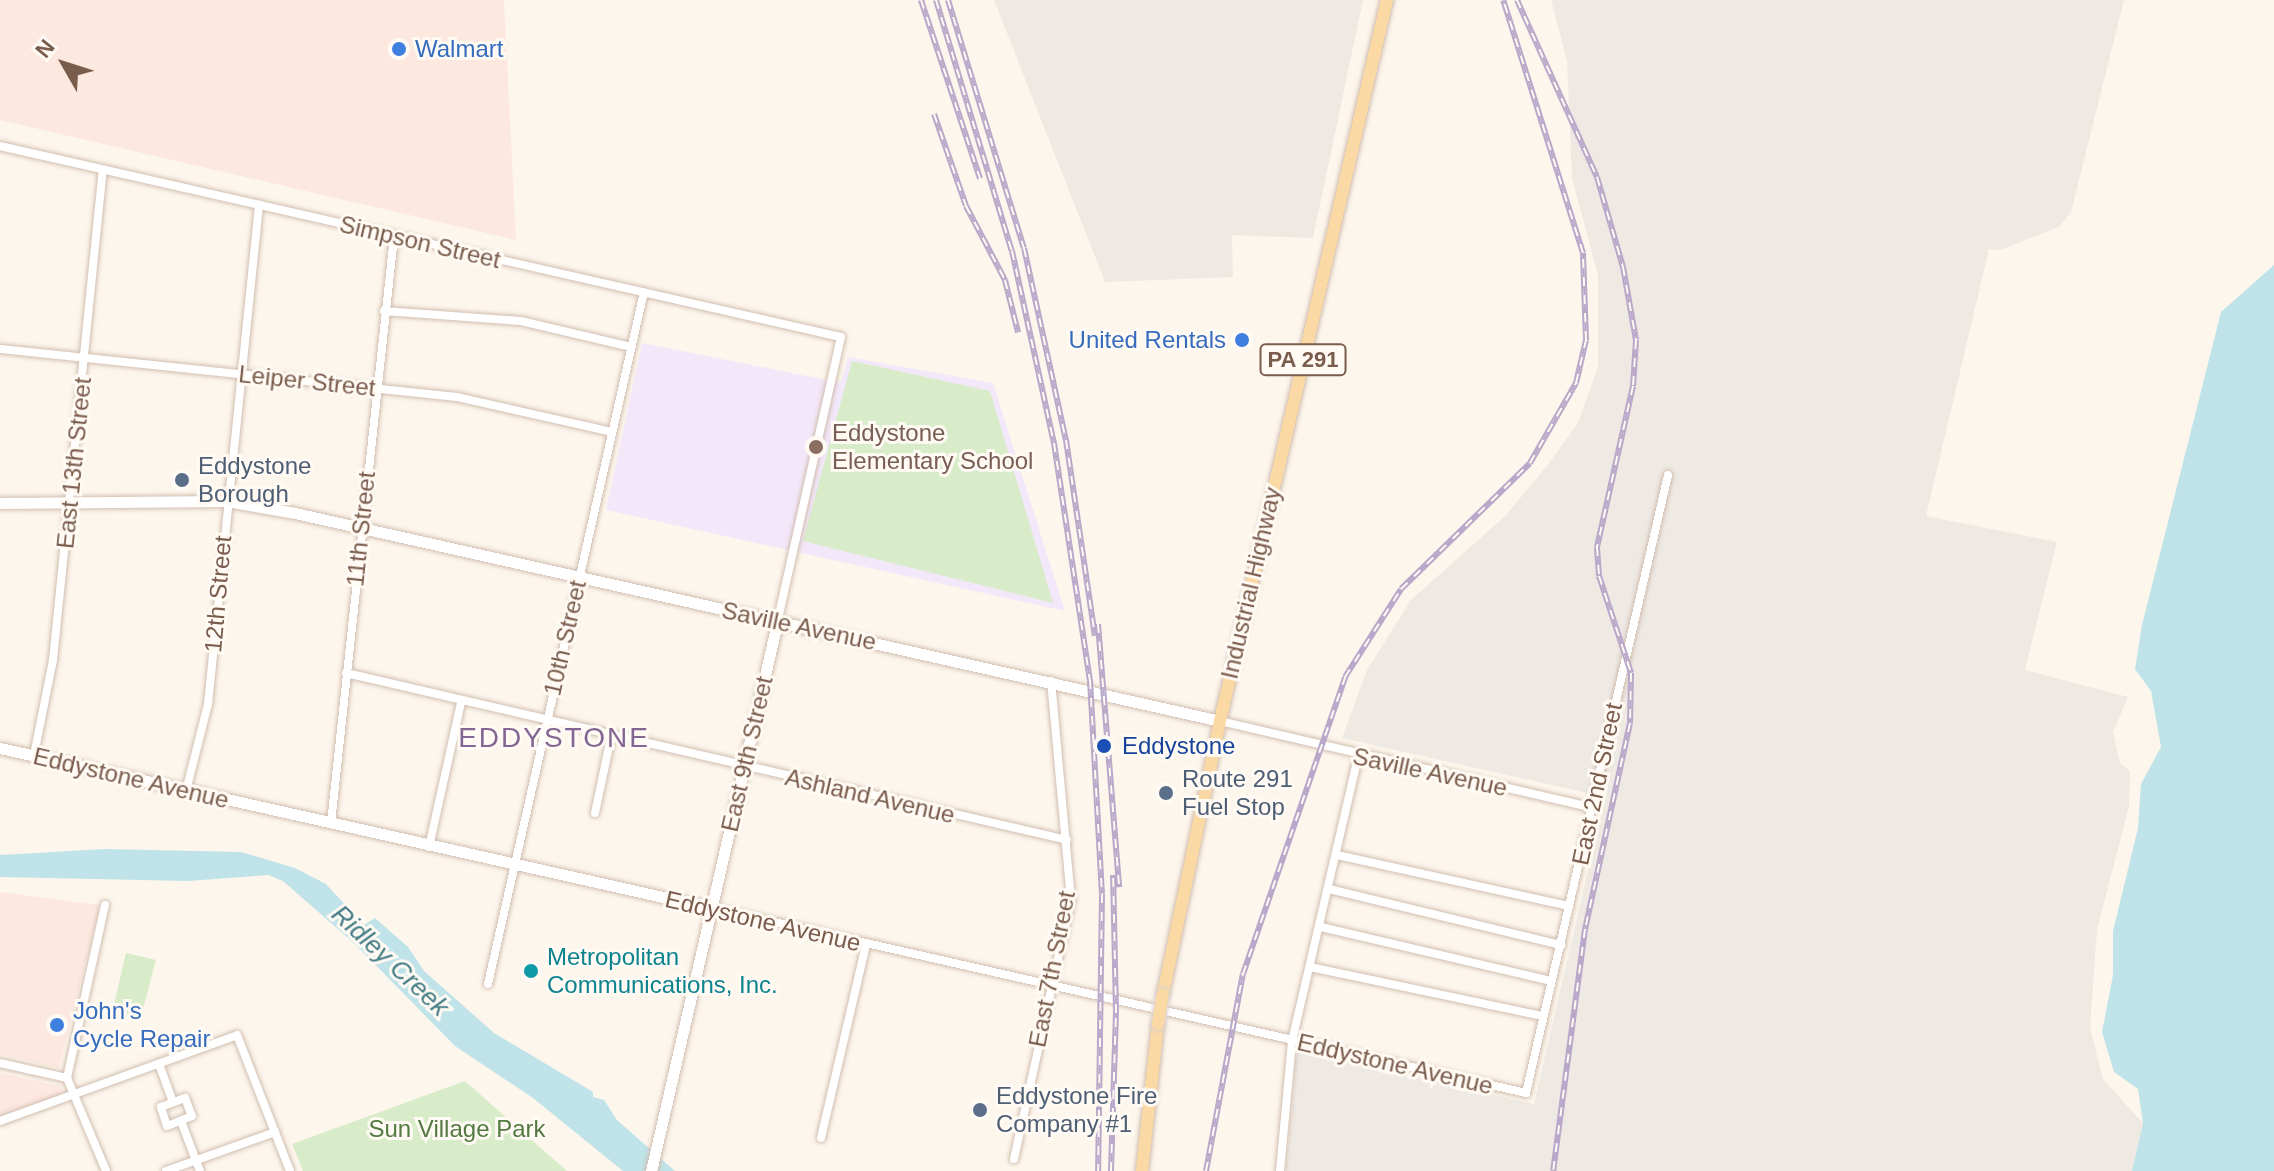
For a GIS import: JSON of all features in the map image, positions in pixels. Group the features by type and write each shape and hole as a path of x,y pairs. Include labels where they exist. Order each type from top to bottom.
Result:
{"main road":[{"name":"Industrial Highway","path":"1142,1171 1163,994 1220,721 1387,0"}],"street":[{"name":"Simpson Street","path":"0,146 841,337"},
{"name":"East 13th Street","path":"34,755 53,660 103,170"},
{"name":"12th Street","path":"186,791 208,704 259,205"},
{"name":"11th Street","path":"331,823 394,236"},
{"name":"10th Street","path":"488,984 644,292"},
{"path":"384,311 521,321 631,347"},
{"name":"East 9th Street","path":"651,1171 841,337"},
{"name":"Leiper Street","path":"0,349 457,397 612,432"},
{"name":"East 2nd Street","path":"1526,1093 1668,475"},
{"name":"Saville Avenue","path":"0,503 227,501 1051,681 1358,757 1591,807"},
{"name":"Ashland Avenue","path":"346,673 461,703 1067,840"},
{"name":"East 7th Street","path":"1014,1159 1071,900 1051,681"},
{"path":"429,847 461,703"},
{"path":"595,813 611,737"},
{"name":"Eddystone Avenue","path":"0,748 1526,1093"},
{"path":"1280,1171 1292,1041 1321,927 1358,757"},
{"path":"1337,855 1569,906"},
{"path":"1329,889 1561,945"},
{"path":"67,1078 105,905"},
{"path":"1321,927 1551,981"},
{"path":"821,1138 866,945"},
{"path":"1310,967 1543,1016"},
{"path":"0,1121 237,1035 290,1171"},
{"path":"0,1063 67,1078 77,1093 106,1171"},
{"path":"159,1064 173,1102"},
{"path":"185,1098 192,1116 167,1126 161,1107 173,1102 185,1098"},
{"path":"181,1121 200,1171"},
{"path":"166,1171 275,1132"}],"shaded area":[{"path":"0,0 504,0 516,240 0,120"},
{"path":"994,0 1363,0 1313,238 1232,235 1233,277 1105,282"},
{"path":"1551,0 2124,0 2071,212 2059,227 2000,250 1989,249 1926,516 2057,542 2025,670 2128,697 2113,732 2120,763 2130,771 2129,806 2097,930 2090,1028 2103,1079 2143,1123 2132,1171 1286,1171 1297,1051 1534,1104 1605,797 1342,738 1367,670 1411,600 1505,516 1546,467 1578,423 1598,367 1598,275 1572,178 1567,61"},
{"name":"Eddystone Elementary School","path":"642,343 841,383 848,357 993,383 1065,611 606,510"},
{"path":"0,892 100,905 59,1068 0,1054"},
{"path":"0,1073 60,1086 63,1094 0,1117"}],"green space":[{"path":"852,361 990,391 1053,603 803,541"},
{"path":"126,953 156,960 140,1020 112,1013"},
{"name":"Sun Village Park","path":"465,1081 567,1171 303,1171 292,1144"}],"water":[{"path":"2274,265 2274,1171 2132,1171 2143,1123 2138,1089 2114,1072 2102,1032 2113,975 2113,931 2138,828 2141,784 2161,747 2151,691 2135,669 2142,625 2221,312"},
{"name":"Ridley Creek","path":"105,849 241,852 295,868 326,884 364,925 375,918 408,947 424,971 494,1033 593,1092 593,1097 604,1100 617,1120 675,1171 623,1171 533,1098 455,1046 355,944 283,881 268,875 188,881 0,877 0,855"}],"railway":[{"path":"921,0 980,178"},
{"path":"936,0 1012,251 1054,443 1090,680 1102,894 1098,1171"},
{"path":"948,0 1024,248 1066,440 1095,636"},
{"path":"1206,1171 1243,974 1345,677 1401,589 1530,463 1576,383 1586,340 1583,253 1503,0"},
{"path":"1517,0 1597,177 1623,267 1636,340 1633,386 1597,547 1599,576 1631,673 1630,723 1585,929 1553,1171"},
{"path":"934,114 966,206 1005,280 1018,332"},
{"path":"1098,624 1119,887"},
{"path":"1111,1171 1116,1013 1113,875"}],"place":[{"name":"Walmart","path":"399,49"},
{"name":"United Rentals","path":"1242,340"},
{"name":"Eddystone Elementary School","path":"816,447"},
{"name":"Eddystone Borough","path":"182,480"},
{"name":"Eddystone","path":"1104,746"},
{"name":"Route 291 Fuel Stop","path":"1166,793"},
{"name":"Metropolitan Communications, Inc.","path":"531,971"},
{"name":"John's Cycle Repair","path":"57,1025"},
{"name":"Eddystone Fire Company #1","path":"980,1110"}],"district":[{"name":"EDDYSTONE","path":"554,738"}]}
